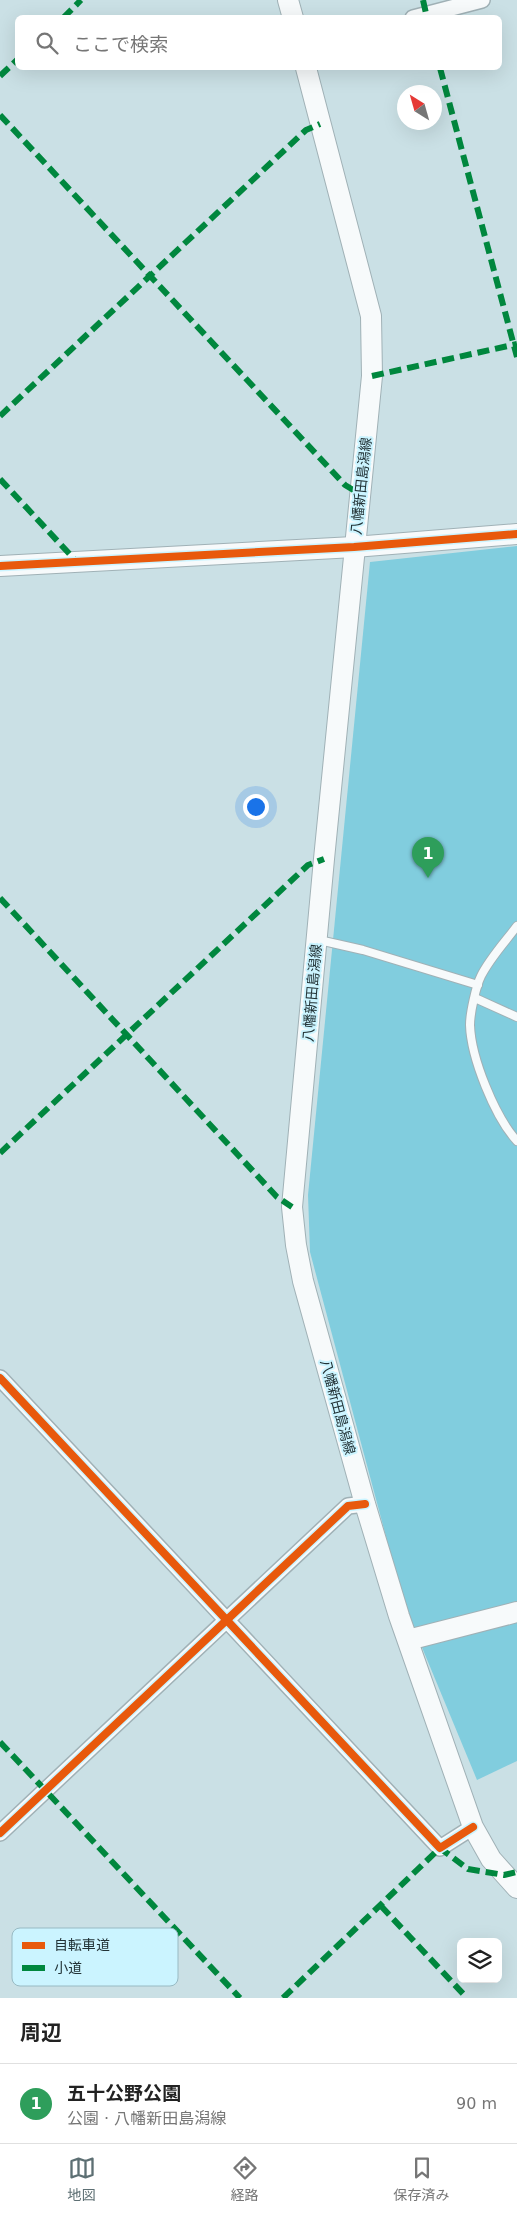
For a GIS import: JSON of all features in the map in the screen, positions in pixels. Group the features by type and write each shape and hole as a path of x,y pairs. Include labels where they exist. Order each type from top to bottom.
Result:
{"main road":[{"path":"288,0 292,15"},
{"name":"八幡新田島潟線","path":"307,70 357,256 371,316 372,376 354,547 292,1207 296,1245 303,1281 365,1504 408,1640 473,1827 491,1859 517,1888"},
{"path":"0,566 354,547 517,534"},
{"path":"408,1640 517,1612"}],"street":[{"path":"424,15 482,0"},
{"path":"0,1378 440,1848 473,1827"},
{"path":"0,1833 227,1622 348,1506 365,1504"}],"lane":[{"path":"517,926 481,975 470,1024 476,1058 488,1090 507,1129 517,1141"},
{"path":"317,939 363,950 478,984"},
{"path":"475,998 517,1017"}],"shaded area":[{"path":"517,546 517,1761 477,1780 404,1604 310,1252 308,1195 370,562"}],"marked path":[{"path":"66,15 81,0"},
{"path":"423,0 426,15"},
{"path":"0,76 15,62"},
{"path":"441,70 517,357"},
{"path":"0,115 345,485 360,494"},
{"path":"0,416 306,130 320,124"},
{"path":"372,376 517,344"},
{"path":"0,479 76,561"},
{"path":"0,1153 308,865 324,859"},
{"path":"0,898 277,1197 292,1207"},
{"path":"0,1742 174,1928"},
{"path":"283,1998 440,1848 468,1869 504,1875 517,1872"},
{"path":"381,1906 467,1998"},
{"path":"178,1932 240,1998"}],"cycle path":[{"path":"0,566 354,547 517,534"},
{"path":"0,1378 440,1848 473,1827"},
{"path":"0,1833 348,1506 365,1504"}],"place":[{"name":"五十公野公園","path":"428,878"}]}
